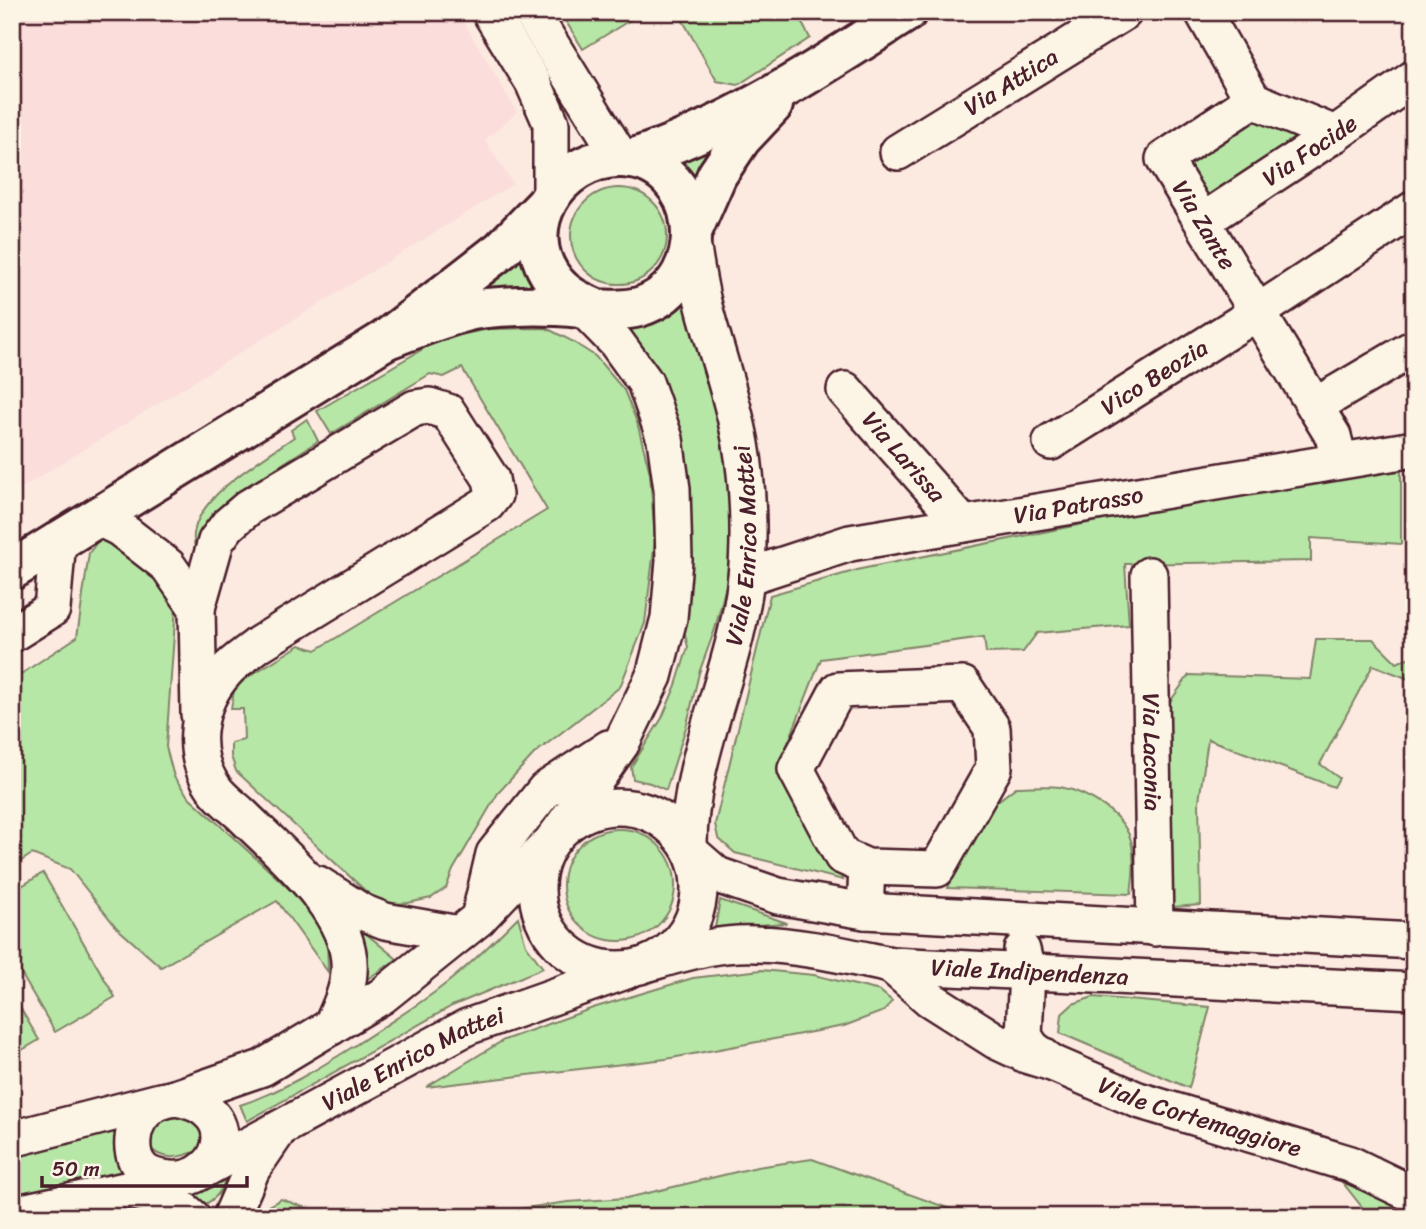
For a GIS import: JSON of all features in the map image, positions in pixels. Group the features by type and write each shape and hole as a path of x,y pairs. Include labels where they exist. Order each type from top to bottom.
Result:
{"main road":[{"path":"12,570 385,340 500,250 564,178 581,167 600,160 626,159 703,132 793,84 907,12"},
{"path":"385,340 467,311 517,306 586,306 625,311 649,303 670,288 685,267 692,237 717,175 735,148 793,84"},
{"path":"626,159 655,169 674,185 690,215 692,237"},
{"path":"548,199 539,231 542,258 555,281 586,306"}],"street":[{"path":"490,12 533,82 551,123 548,199"},
{"path":"531,12 626,159"},
{"name":"Via Attica","path":"898,152 1124,12"},
{"path":"1203,12 1253,100 1335,134"},
{"name":"Via Focide","path":"1203,222 1414,78"},
{"name":"Via Zante","path":"1253,100 1164,159 1334,436 1339,460"},
{"name":"Vico Beozia","path":"1051,442 1258,312 1414,209"},
{"name":"Viale Enrico Mattei","path":"691,851 688,819 696,778 730,661 746,577 747,511 741,445 727,382 705,309 692,237"},
{"path":"12,1139 167,1100 262,1068 382,996 469,926 555,837 583,814 612,806 642,810 669,824 691,851 699,880 697,906 688,930 671,950 641,966 601,968 572,955 550,932 538,903 538,871 555,837 624,738 654,676 669,618 674,560 672,489 665,439 645,382 586,306"},
{"path":"1315,406 1410,350 1414,351"},
{"name":"Via Larissa","path":"845,390 963,524"},
{"path":"199,721 211,691 227,669 259,644 487,504 494,495 491,479 448,412 429,406 415,408 249,507 228,525 216,541 197,608 199,747 205,772 215,790 301,873 332,912 346,944 350,970 345,995 331,1027"},
{"name":"Via Patrasso","path":"746,577 850,543 1414,449"},
{"path":"96,517 119,528 168,566 197,608"},
{"path":"12,634 52,609 58,540"},
{"name":"Via Laconia","path":"1149,575 1155,928"},
{"path":"198,652 222,660 247,654"},
{"path":"962,685 992,728 994,768 937,869 867,867 842,856 796,769 838,690 962,685"},
{"path":"469,926 494,854 545,790 624,738"},
{"name":"Viale Indipendenza","path":"691,851 717,874 778,896 865,911 1414,941"},
{"path":"865,911 867,867"},
{"path":"301,873 362,912 385,921 469,926"},
{"path":"1007,920 1022,949 1027,971 1024,1036 1032,1048 1052,1063"},
{"name":"Viale Indipendenza","path":"641,966 702,948 755,943 810,949 891,965 1414,991"},
{"name":"Viale Cortemaggiore","path":"891,965 930,999 996,1041 1138,1100 1350,1164"},
{"name":"Viale Enrico Mattei","path":"12,1214 178,1178 278,1130 467,1027 641,966"},
{"path":"1025,1018 1031,1000 1039,989 1066,973"},
{"path":"178,1178 219,1128 213,1115 191,1100 167,1100 146,1111 137,1124 133,1147 178,1178 239,1181 233,1212"},
{"path":"233,1212 259,1157 278,1130"},
{"path":"1350,1164 1414,1173"},
{"path":"1350,1164 1414,1195"}],"shaded area":[{"path":"12,12 458,12 517,112 485,140 513,184 12,494"}],"green space":[{"path":"560,12 643,12 583,49"},
{"path":"678,12 796,12 810,38 738,85 717,81"},
{"path":"1255,114 1306,138 1208,204 1181,162"},
{"path":"737,123 695,184 675,159"},
{"path":"619,188 637,192 653,202 663,218 667,236 663,254 653,270 637,280 619,284 601,280 585,270 575,254 571,236 575,218 585,202 601,192"},
{"path":"522,237 541,289 480,290"},
{"path":"689,293 736,481 734,554 715,629 699,673 687,724 666,790 633,779 631,767 662,718 688,647 684,631 689,580 623,328"},
{"path":"546,328 595,356 624,390 637,422 650,473 655,541 645,623 620,687 534,754 498,793 453,870 446,888 431,898 394,904 371,896 236,771 231,756 231,743 244,740 243,709 231,709 234,690 243,680 300,645 316,650 547,510 462,368 444,377 430,374 331,434 317,411 440,339 489,329"},
{"path":"307,419 318,441 245,488 249,495 196,550 194,533 200,516 211,500 245,471 294,437 291,430"},
{"path":"1401,471 1401,544 1311,538 1311,561 1125,564 1129,625 1037,633 1023,652 986,653 984,637 821,659 780,764 843,880 735,853 718,838 715,824 770,595 861,569 1281,484"},
{"path":"100,538 120,541 173,588 176,606 166,747 174,777 188,796 309,907 327,933 328,972 277,901 161,967 117,928 70,869 32,854 12,867 12,680 77,637 89,553"},
{"path":"1316,639 1373,639 1397,663 1414,655 1414,681 1373,665 1320,764 1339,778 1334,787 1208,739 1199,801 1201,905 1173,907 1169,703 1189,675 1310,679"},
{"path":"1055,786 1071,790 1093,800 1114,815 1129,834 1132,845 1134,864 1131,894 948,888 981,814 1016,787"},
{"path":"619,829 640,834 658,846 670,864 675,885 670,906 658,924 640,936 619,941 598,936 580,924 568,906 563,885 568,864 580,846 598,834"},
{"path":"43,873 115,997 55,1032 12,958 12,892"},
{"path":"720,900 787,923 715,928"},
{"path":"518,917 526,945 543,968 452,1006 247,1121 240,1105 270,1094 313,1071 418,1004 460,972"},
{"path":"353,923 397,959 357,986"},
{"path":"761,970 814,975 880,991 892,1001 884,1011 844,1026 666,1059 426,1087 504,1040 593,1008 693,978"},
{"path":"12,994 39,1040 12,1056"},
{"path":"1093,997 1210,1007 1189,1088 1060,1033 1062,1014 1073,1004"},
{"path":"178,1113 210,1125 203,1149 173,1157 160,1155 147,1145 158,1120"},
{"path":"119,1131 125,1174 12,1197 12,1153"},
{"path":"812,1159 959,1212 957,1217 485,1217 497,1212 568,1202 627,1198 757,1167"},
{"path":"226,1175 218,1194 202,1206 182,1198"},
{"path":"1343,1183 1409,1202 1414,1205 1414,1217 1370,1217"},
{"path":"281,1199 331,1217 248,1217"}]}
